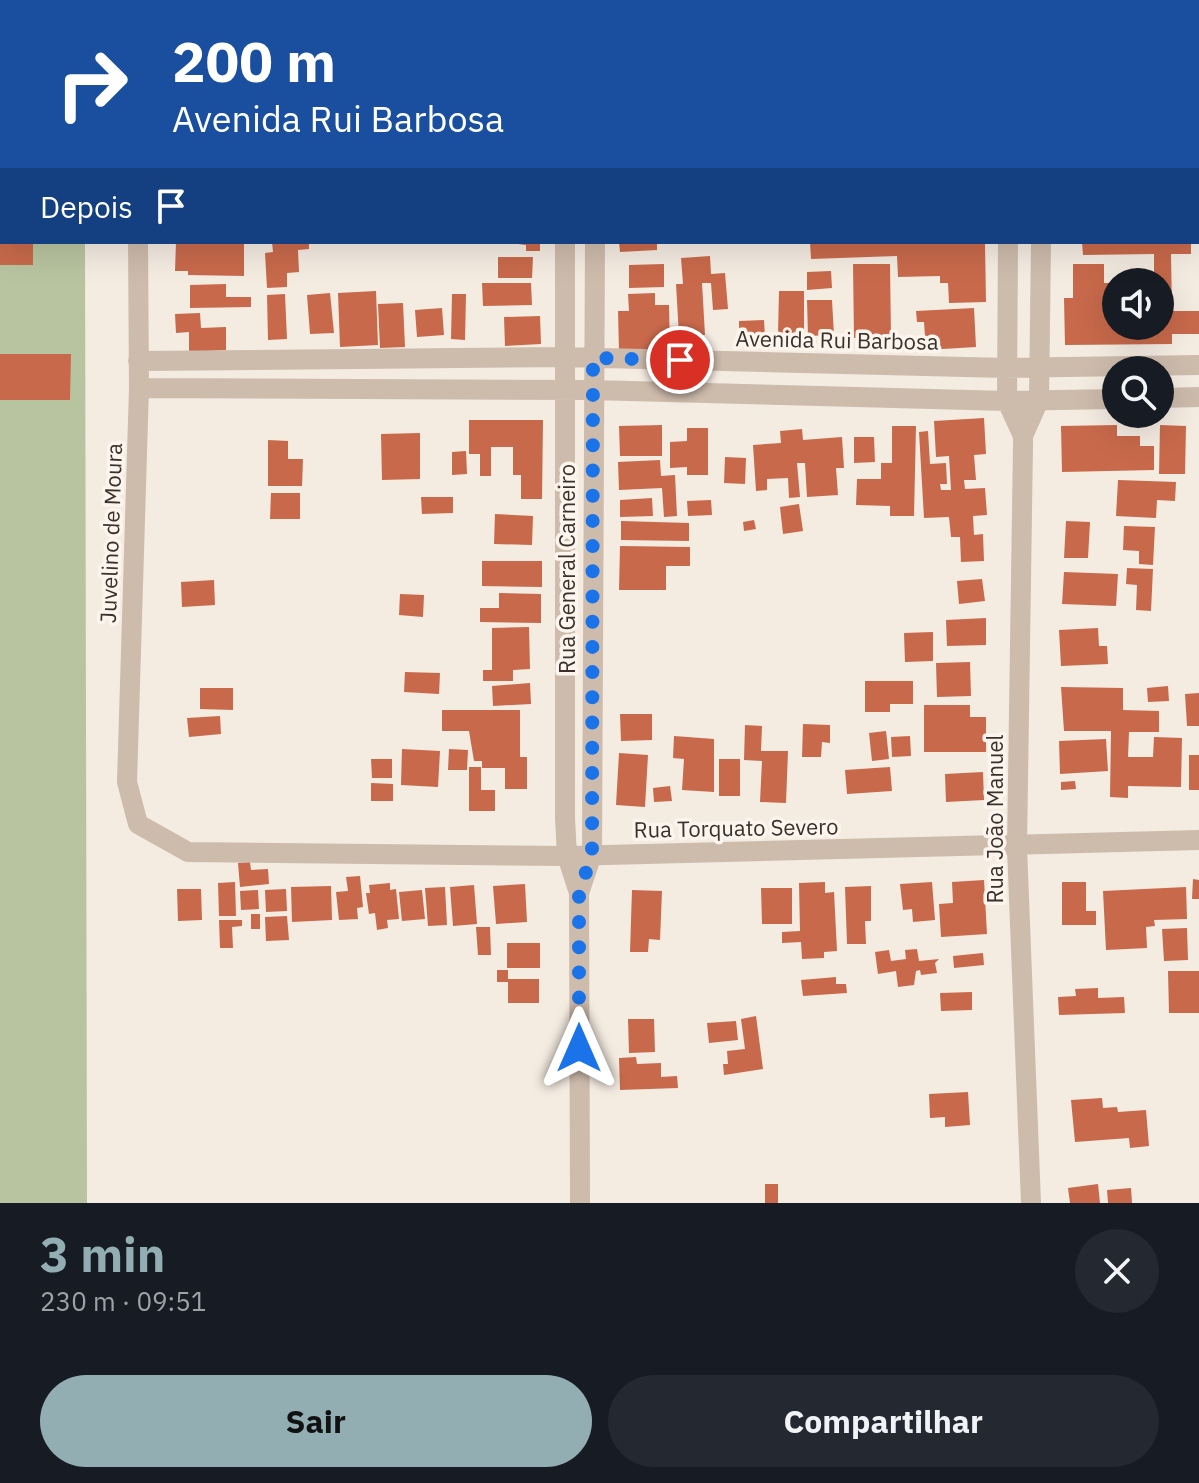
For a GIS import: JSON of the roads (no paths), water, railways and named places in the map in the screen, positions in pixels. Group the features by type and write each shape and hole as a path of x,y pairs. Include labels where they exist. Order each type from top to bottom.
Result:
{"street":[{"name":"Juvelino de Moura","path":"138,244 139,388 127,782 138,824"},
{"name":"Rua General Carneiro","path":"565,244 567,856 579,893 580,1203"},
{"name":"Rua General Carneiro","path":"579,893 592,854 591,390 595,244"},
{"name":"Rua João Manuel","path":"1008,244 1007,401 1023,436"},
{"name":"Rua João Manuel","path":"1031,1203 1017,847 1023,436 1039,400 1042,368 1041,244"},
{"name":"Avenida Rui Barbosa","path":"138,361 564,357 1006,368 1199,365"},
{"path":"349,359 349,389"},
{"path":"796,362 796,395"},
{"path":"139,388 591,390 1007,401 1102,399"},
{"path":"1174,398 1199,397"},
{"name":"Rua Torquato Severo","path":"138,824 188,852 567,856 1199,840"}]}
